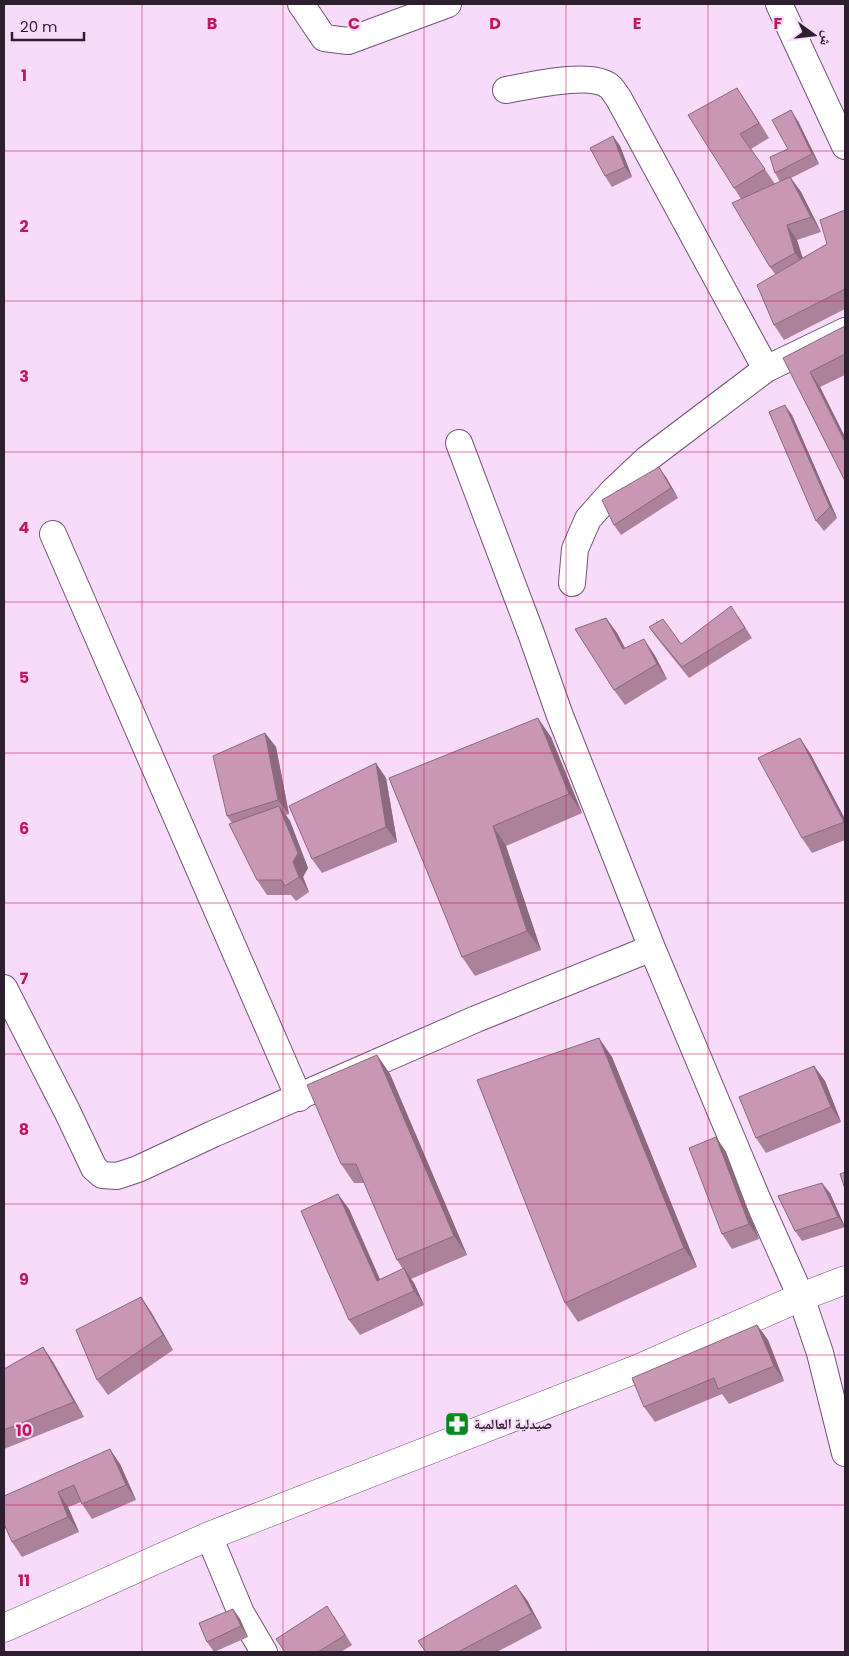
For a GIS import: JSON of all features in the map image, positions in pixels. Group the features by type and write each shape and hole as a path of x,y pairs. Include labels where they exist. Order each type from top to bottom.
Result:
{"street":[{"path":"302,4 324,38 348,41 448,4"},
{"path":"779,4 845,146"},
{"path":"506,90 557,81 591,79 609,86 618,98 766,369"},
{"path":"572,583 575,549 588,519 647,460 766,369 845,331"},
{"path":"459,443 559,713 652,948 756,1196 801,1297 820,1353 845,1453"},
{"path":"53,534 299,1098"},
{"path":"4,988 94,1168 102,1175 117,1176 138,1169 213,1134 476,1019 652,948"},
{"path":"4,1628 209,1536 637,1369 801,1297 845,1280"},
{"path":"209,1536 241,1612 264,1652"}],"building":[{"path":"737,88 759,123 740,134 765,169 734,188 688,115"},
{"path":"791,110 812,154 775,173 770,157 788,149 772,120"},
{"path":"613,136 625,167 605,176 590,148"},
{"path":"790,177 811,217 787,225 795,253 770,267 732,203"},
{"path":"845,210 845,289 774,325 757,285 827,244 820,220"},
{"path":"845,326 845,354 810,372 845,442 845,481 783,358"},
{"path":"785,405 830,507 816,521 769,412"},
{"path":"659,467 671,488 614,525 602,500"},
{"path":"731,606 745,628 682,667 649,627 663,619 681,644"},
{"path":"606,618 623,649 644,639 657,664 614,690 575,629"},
{"path":"538,718 569,794 493,826 527,931 462,957 389,778"},
{"path":"265,733 278,800 227,816 213,756"},
{"path":"800,738 844,822 802,838 758,758"},
{"path":"376,763 386,827 312,859 289,806"},
{"path":"279,806 298,853 293,862 299,877 285,886 281,880 257,880 229,824"},
{"path":"599,1038 684,1248 565,1303 477,1080"},
{"path":"377,1055 454,1236 397,1260 356,1164 341,1164 307,1085"},
{"path":"814,1066 831,1107 756,1138 739,1097"},
{"path":"716,1137 749,1224 722,1234 689,1148"},
{"path":"845,1172 845,1189 840,1174"},
{"path":"822,1183 838,1217 795,1231 778,1196"},
{"path":"338,1194 377,1281 404,1268 414,1291 349,1320 301,1211"},
{"path":"141,1297 163,1335 97,1380 76,1330"},
{"path":"757,1325 774,1366 718,1389 714,1378 644,1407 632,1378"},
{"path":"43,1347 74,1402 4,1430 4,1369"},
{"path":"110,1449 126,1485 82,1504 74,1485 58,1492 68,1517 12,1542 4,1524 4,1496"},
{"path":"516,1585 532,1613 458,1652 426,1652 418,1641"},
{"path":"327,1606 345,1635 318,1652 285,1652 276,1639"},
{"path":"233,1609 241,1626 207,1642 199,1623"}],"place":[{"name":"صيدلية العالمية","path":"457,1424"}]}
